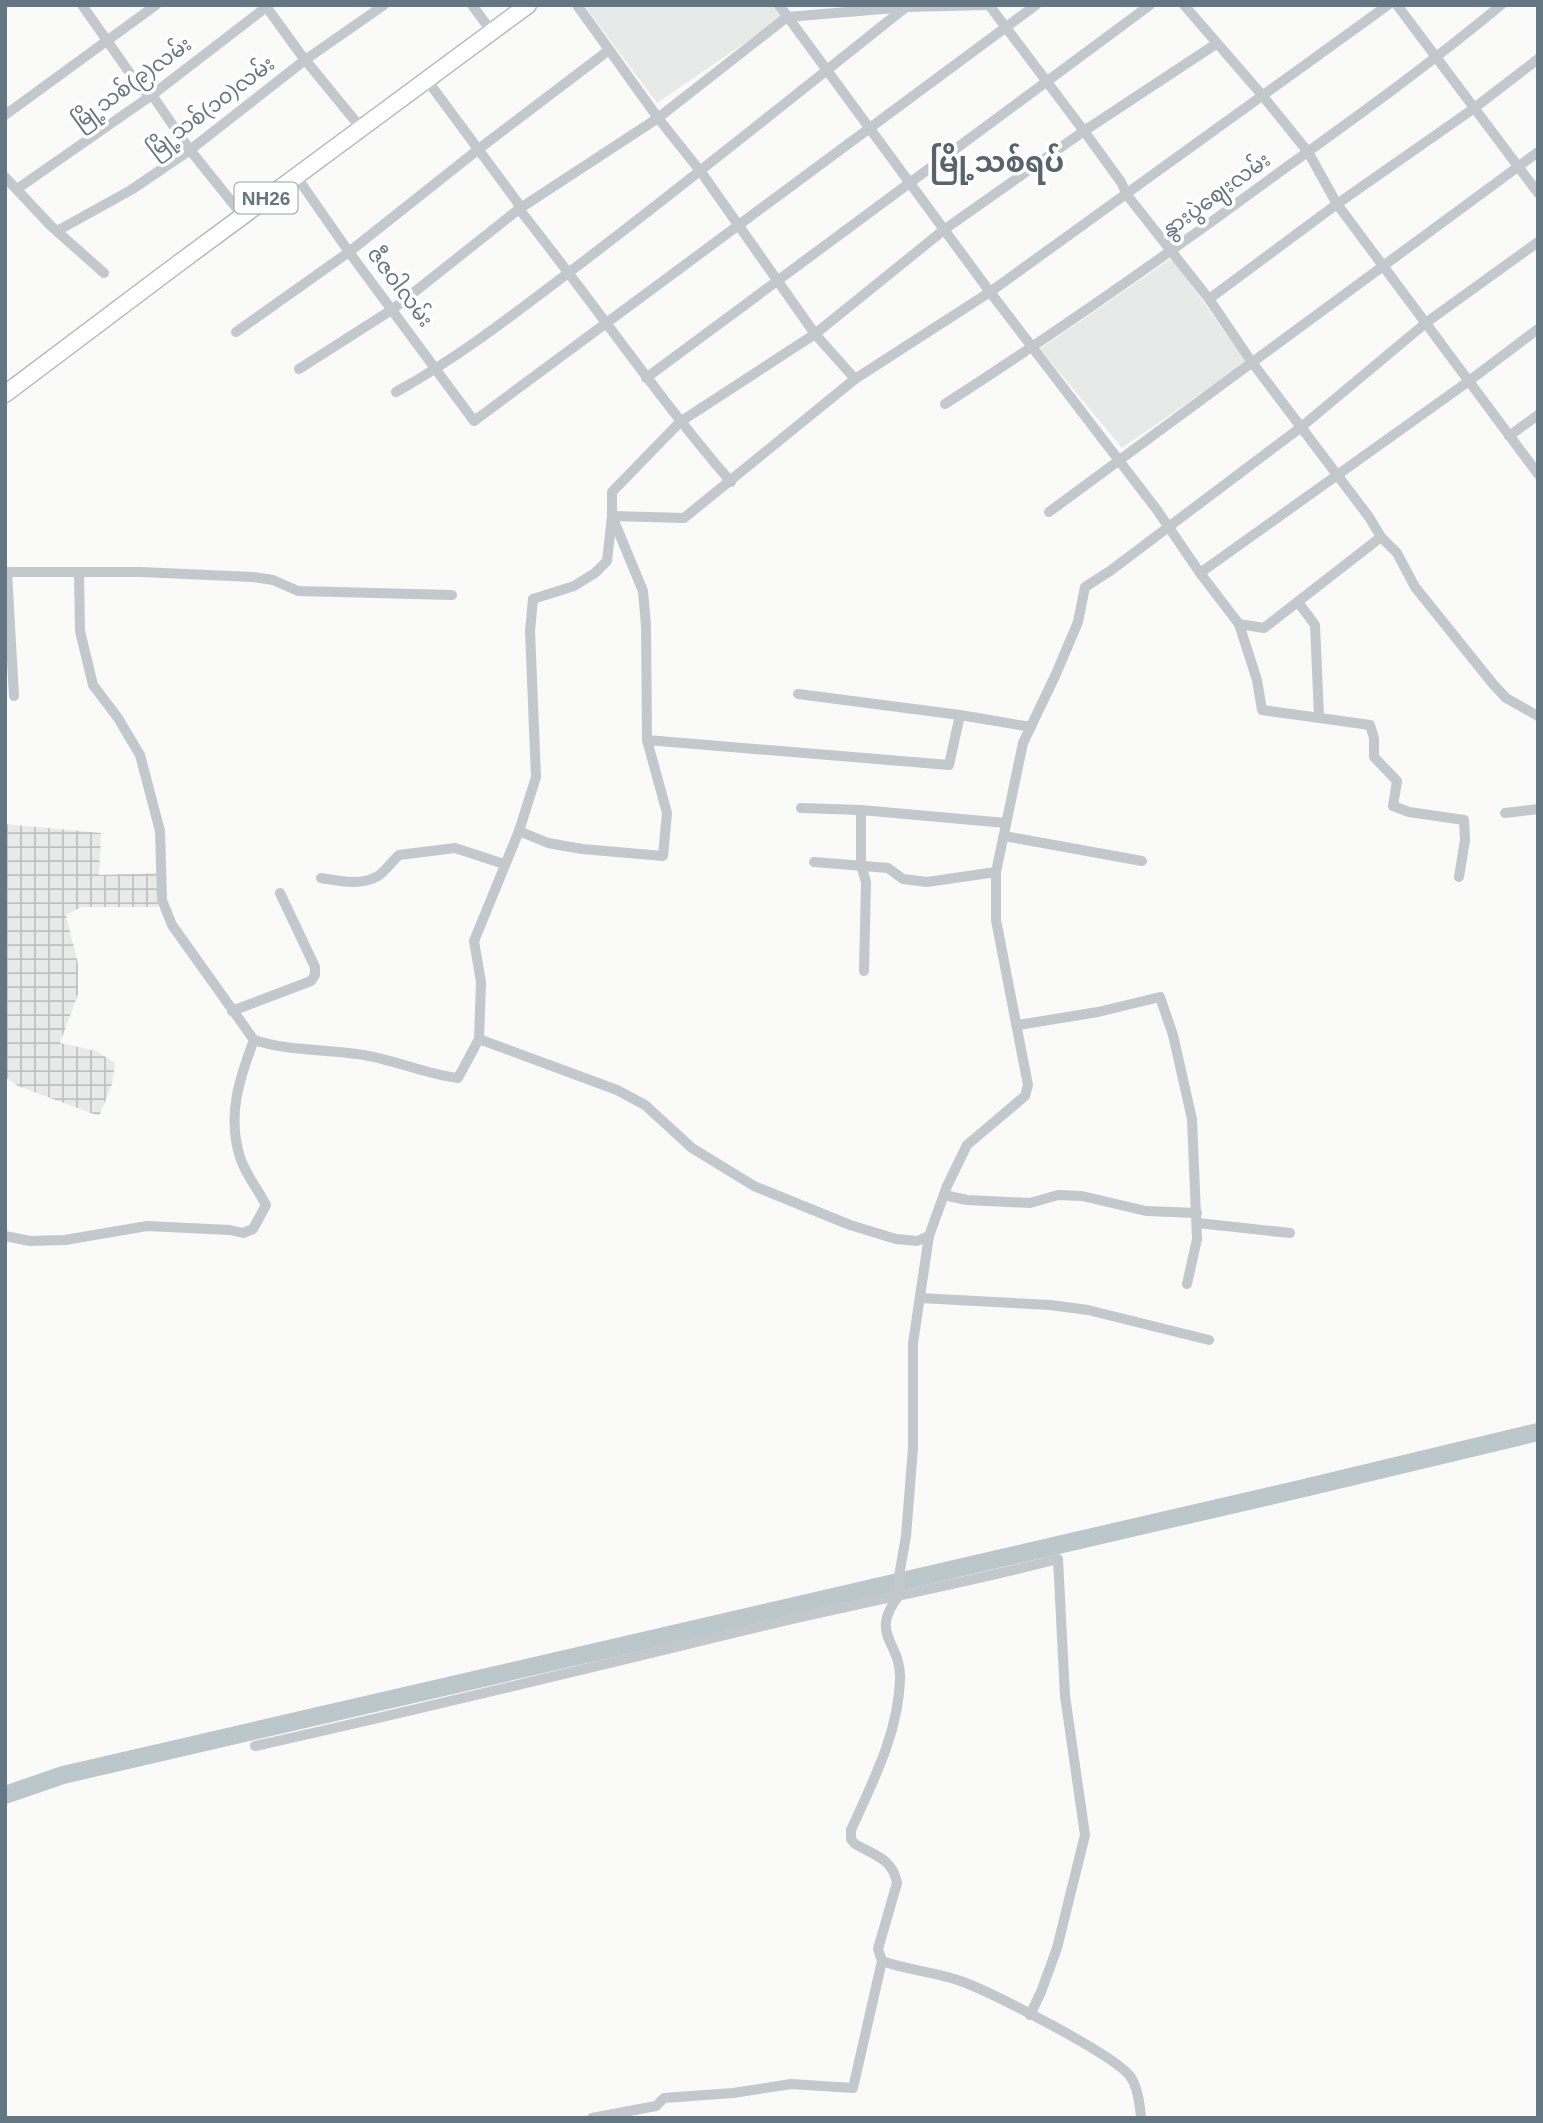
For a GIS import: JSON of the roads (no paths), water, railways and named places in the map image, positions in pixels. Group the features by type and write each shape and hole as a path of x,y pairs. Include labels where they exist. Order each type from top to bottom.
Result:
{"highway":[{"name":"NH26","path":"5,394 528,5"}],"street":[{"path":"82,5 141,89 152,95 190,150 243,216"},
{"path":"5,115 156,5"},
{"name":"မြို့သစ်(၁၀)လမ်း","path":"57,231 131,190 190,150 305,60 384,5"},
{"path":"472,5 492,32"},
{"path":"577,5 658,118 701,172 815,334 855,379"},
{"path":"779,5 990,292 1157,510 1167,528 1239,624 1257,680 1262,710 1370,725 1374,757 1397,781 1393,806 1464,820 1465,840 1459,877"},
{"path":"299,369 393,309 519,208 658,118 787,17 907,7 988,5 1084,131 1127,194 1209,299 1251,361 1338,475 1381,537 1397,553 1415,587 1506,698 1538,716"},
{"path":"606,324 1037,5"},
{"path":"646,378 1150,5"},
{"path":"1184,5 1262,94 1308,152 1337,204 1538,474"},
{"path":"612,516 684,518 855,379 990,292 1388,5"},
{"path":"1397,5 1538,194"},
{"name":"နွားပွဲဈေးလမ်း","path":"945,404 1172,251 1436,60 1501,5"},
{"path":"266,6 305,60 361,128"},
{"name":"မြို့သစ်(၉)လမ်း","path":"17,189 152,95 266,6"},
{"path":"396,392 437,369 569,272 701,172 907,7"},
{"path":"79,572 80,631 93,685 141,755 160,831 162,900 172,925 232,1011 254,1040 269,1045 360,1054 434,1075 458,1078 479,1039 481,982 474,941 519,831 536,777 530,631 533,599 574,586 596,573 607,561 612,492 680,422 815,334 945,229 1084,131 1216,44"},
{"path":"236,332 349,252 609,50"},
{"path":"1209,299 1538,59"},
{"path":"427,80 480,148 519,208 646,378 731,482"},
{"path":"1049,512 1538,152"},
{"name":"ဇီဇဝါလမ်း","path":"296,176 474,421 606,324"},
{"path":"5,177 57,231 104,274"},
{"path":"592,2118 656,2106 664,2098 791,2084 853,2088 882,1961 878,1949 897,1883 891,1865 855,1844 851,1839 851,1830 876,1776 894,1727 900,1676 896,1658 885,1634 887,1613 900,1594 899,1576 906,1536 914,1448 914,1343 929,1236 967,1145 1025,1096 1028,1086 996,920 996,872 1023,743 1078,622 1085,587 1300,428 1427,323 1538,242"},
{"path":"1200,573 1538,329"},
{"path":"1509,436 1538,415"},
{"path":"519,831 548,843 582,849 663,856 667,813 647,740 643,591 612,516"},
{"path":"1239,624 1264,628 1381,537"},
{"path":"14,696 6,572 141,572 253,577 273,580 298,591 452,595"},
{"path":"1298,602 1315,625 1319,716"},
{"path":"798,694 1031,727"},
{"path":"647,740 950,765 960,715"},
{"path":"800,807 1006,823"},
{"path":"1505,813 1538,809"},
{"path":"862,810 862,865 866,882 864,971"},
{"path":"1004,836 1142,861"},
{"path":"321,878 349,883 369,880 381,875 399,855 455,848 504,864"},
{"path":"814,862 888,869 903,879 927,882 996,872"},
{"path":"232,1011 311,981 315,975 315,967 280,893"},
{"path":"1018,1025 1111,1010 1160,997 1173,1035 1192,1119 1197,1239 1187,1284"},
{"path":"479,1039 617,1090 645,1105 692,1148 754,1186 850,1225 896,1239 917,1241 929,1236"},
{"path":"5,1236 30,1241 65,1240 147,1226 243,1233 253,1229 266,1205 240,1158 234,1124 235,1096 254,1040"},
{"path":"944,1195 967,1200 1030,1203 1058,1195 1082,1196 1146,1211 1290,1233"},
{"path":"920,1298 1050,1305 1088,1310 1209,1340"},
{"path":"255,1746 479,1696 900,1594 979,1579 1058,1559 1065,1696 1085,1835 1057,1948 1030,2015"},
{"path":"882,1961 966,1983 1094,2050 1131,2077 1141,2118"}],"waterway":[{"path":"5,1795 63,1775 1538,1432"}],"district":[{"name":"မြို့သစ်ရပ်","path":"997,162"}]}
